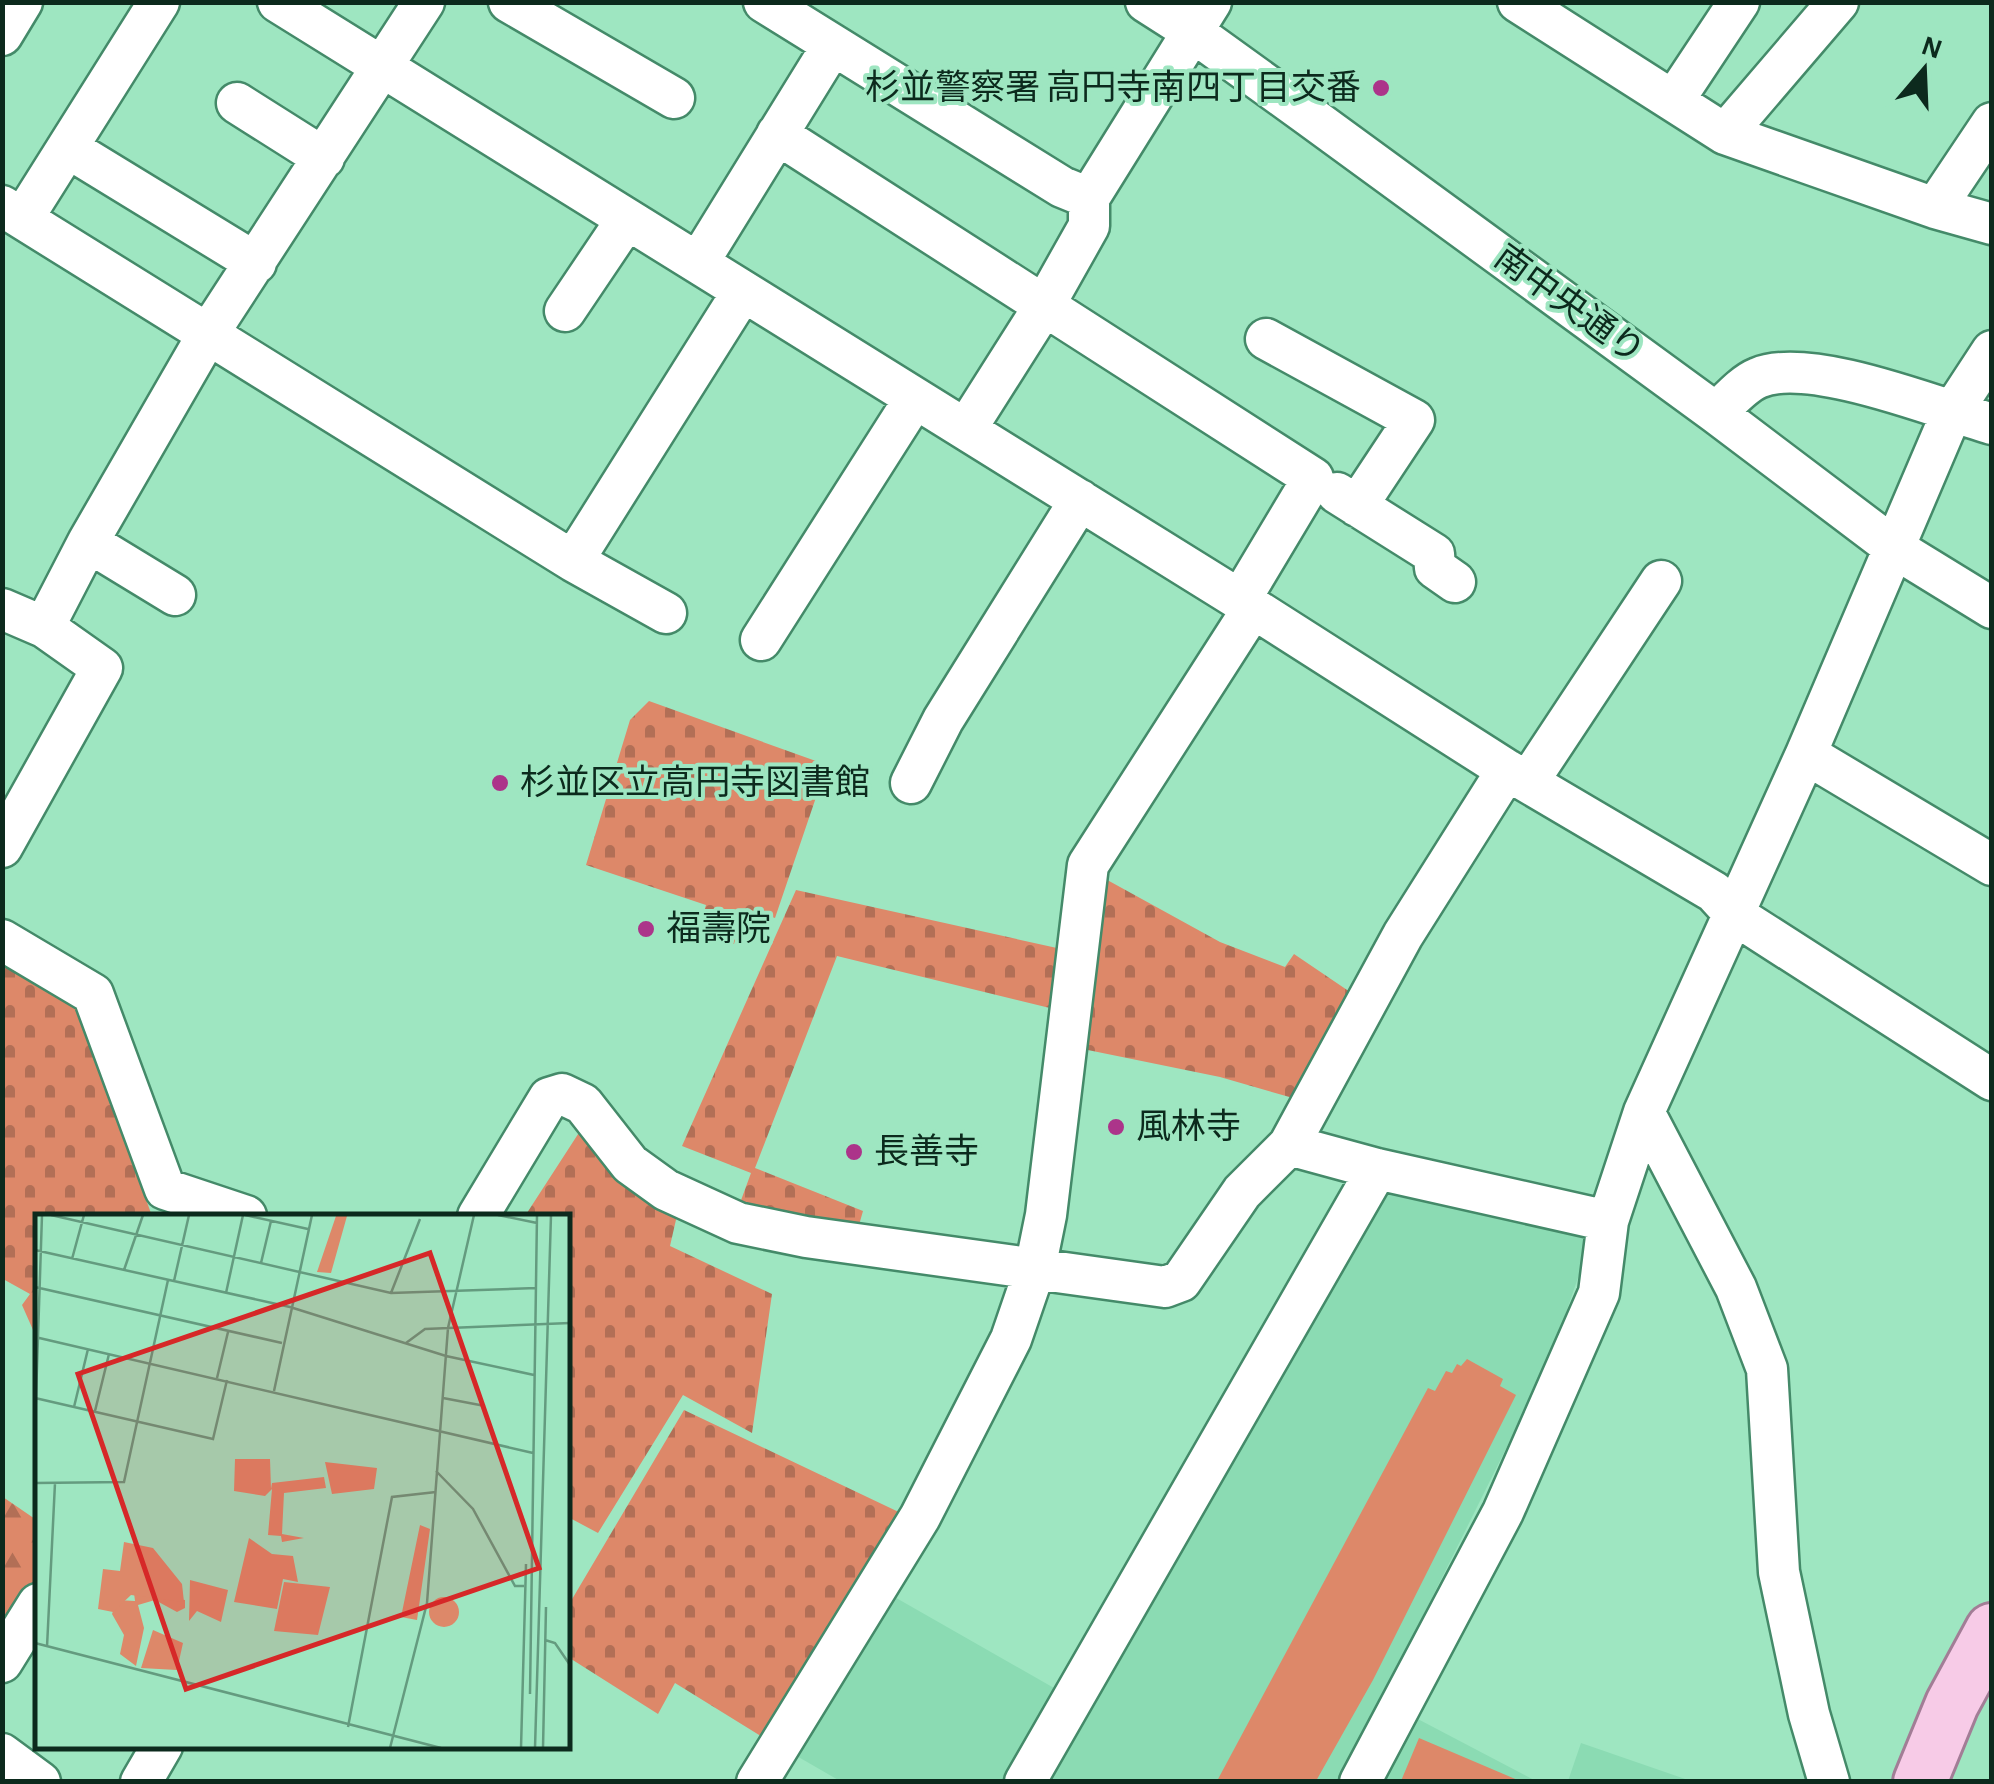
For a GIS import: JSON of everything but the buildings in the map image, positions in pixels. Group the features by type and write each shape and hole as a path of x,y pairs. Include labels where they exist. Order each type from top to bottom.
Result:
{"main road":[{"path":"1920,1782 1952,1704 1992,1630"},
{"path":"1957,1782 1992,1679"}],"street":[{"path":"2,35 22,2"},
{"path":"160,2 68,148 13,212 573,561 666,613"},
{"path":"278,2 1518,776 1714,892 1735,915 1992,1080"},
{"path":"44,628 88,542 208,334 424,2"},
{"path":"509,2 674,98"},
{"path":"764,2 1062,187 1089,198"},
{"name":"南中央通り","path":"1146,2 1202,17 1896,549 1992,608"},
{"path":"1518,2 1724,134 1992,224"},
{"path":"1674,100 1739,2"},
{"path":"1724,134 1838,2"},
{"path":"966,430 1090,226 1089,198 1202,17"},
{"path":"698,263 832,46"},
{"path":"237,103 324,158"},
{"path":"1936,208 1992,123"},
{"path":"778,134 1434,554 1435,568 1455,582"},
{"path":"68,148 256,263"},
{"path":"565,311 627,219"},
{"path":"573,561 742,291"},
{"path":"1266,339 1414,420 1358,506"},
{"path":"1360,1782 1511,1494 1598,1293 1608,1221 1644,1112 1806,754 1952,412 1992,350"},
{"path":"1716,413 1757,378 1791,372 1835,376 1992,424"},
{"path":"761,640 915,398"},
{"path":"756,1782 920,1516 1011,1340 1034,1269 1046,1215 1088,865 1246,604 1312,478"},
{"path":"911,783 944,720 1080,500"},
{"path":"88,542 175,594"},
{"path":"479,1214 549,1098 562,1094 583,1104 630,1164 666,1190 738,1223 1165,1287 1181,1281 1242,1192 1289,1145 1403,935 1661,581"},
{"path":"2,609 44,628 102,668 48,772 2,847"},
{"path":"1806,754 1992,865"},
{"path":"2,940 93,994 168,1203 234,1214"},
{"path":"1644,1112 1736,1288 1767,1369 1779,1572 1809,1714 1829,1782"},
{"path":"1289,1145 1608,1221"},
{"path":"1025,1782 1377,1168"},
{"path":"2,1662 35,1609"},
{"path":"141,1782 160,1749"},
{"path":"2,1754 40,1782"}],"shaded area":[{"path":"1379,1186 1592,1237 1549,1362 1341,1781 1044,1782"},
{"path":"891,1595 1054,1688 1003,1781 840,1781 795,1755"},
{"path":"1414,1717 1536,1781 1374,1782"},
{"path":"1581,1743 1691,1781 1568,1781"}],"green space":[{"path":"649,701 827,765 775,918 747,909 734,944 698,932 706,905 586,865 630,720"},
{"path":"1100,876 1220,942 1285,967 1294,954 1353,994 1300,1100 1220,1077 1078,1048"},
{"path":"796,890 1066,950 1058,1010 837,956 755,1168 863,1211 859,1225 740,1203 751,1173 682,1146"},
{"path":"2,965 77,1008 151,1214 35,1214 35,1284 3,1268"},
{"path":"582,1128 678,1211 670,1246 772,1294 752,1433 683,1395 598,1533 570,1518 570,1214 526,1214"},
{"path":"35,1216 35,1334 22,1305 30,1294 3,1279 3,1221"},
{"path":"1467,1359 1503,1379 1500,1386 1516,1395 1373,1680 1316,1781 1217,1781 1428,1388 1435,1391 1446,1371 1452,1373 1457,1364 1461,1366"},
{"path":"684,1410 905,1515 764,1738 675,1683 658,1714 570,1658 570,1603"},
{"path":"3,1497 35,1519 35,1595 3,1648"},
{"path":"1419,1738 1520,1781 1401,1781"}],"place":[{"name":"杉並警察署 高円寺南四丁目交番","path":"1381,88"},
{"name":"杉並区立高円寺図書館","path":"500,783"},
{"name":"福壽院","path":"646,929"},
{"name":"風林寺","path":"1116,1127"},
{"name":"長善寺","path":"854,1152"}]}
